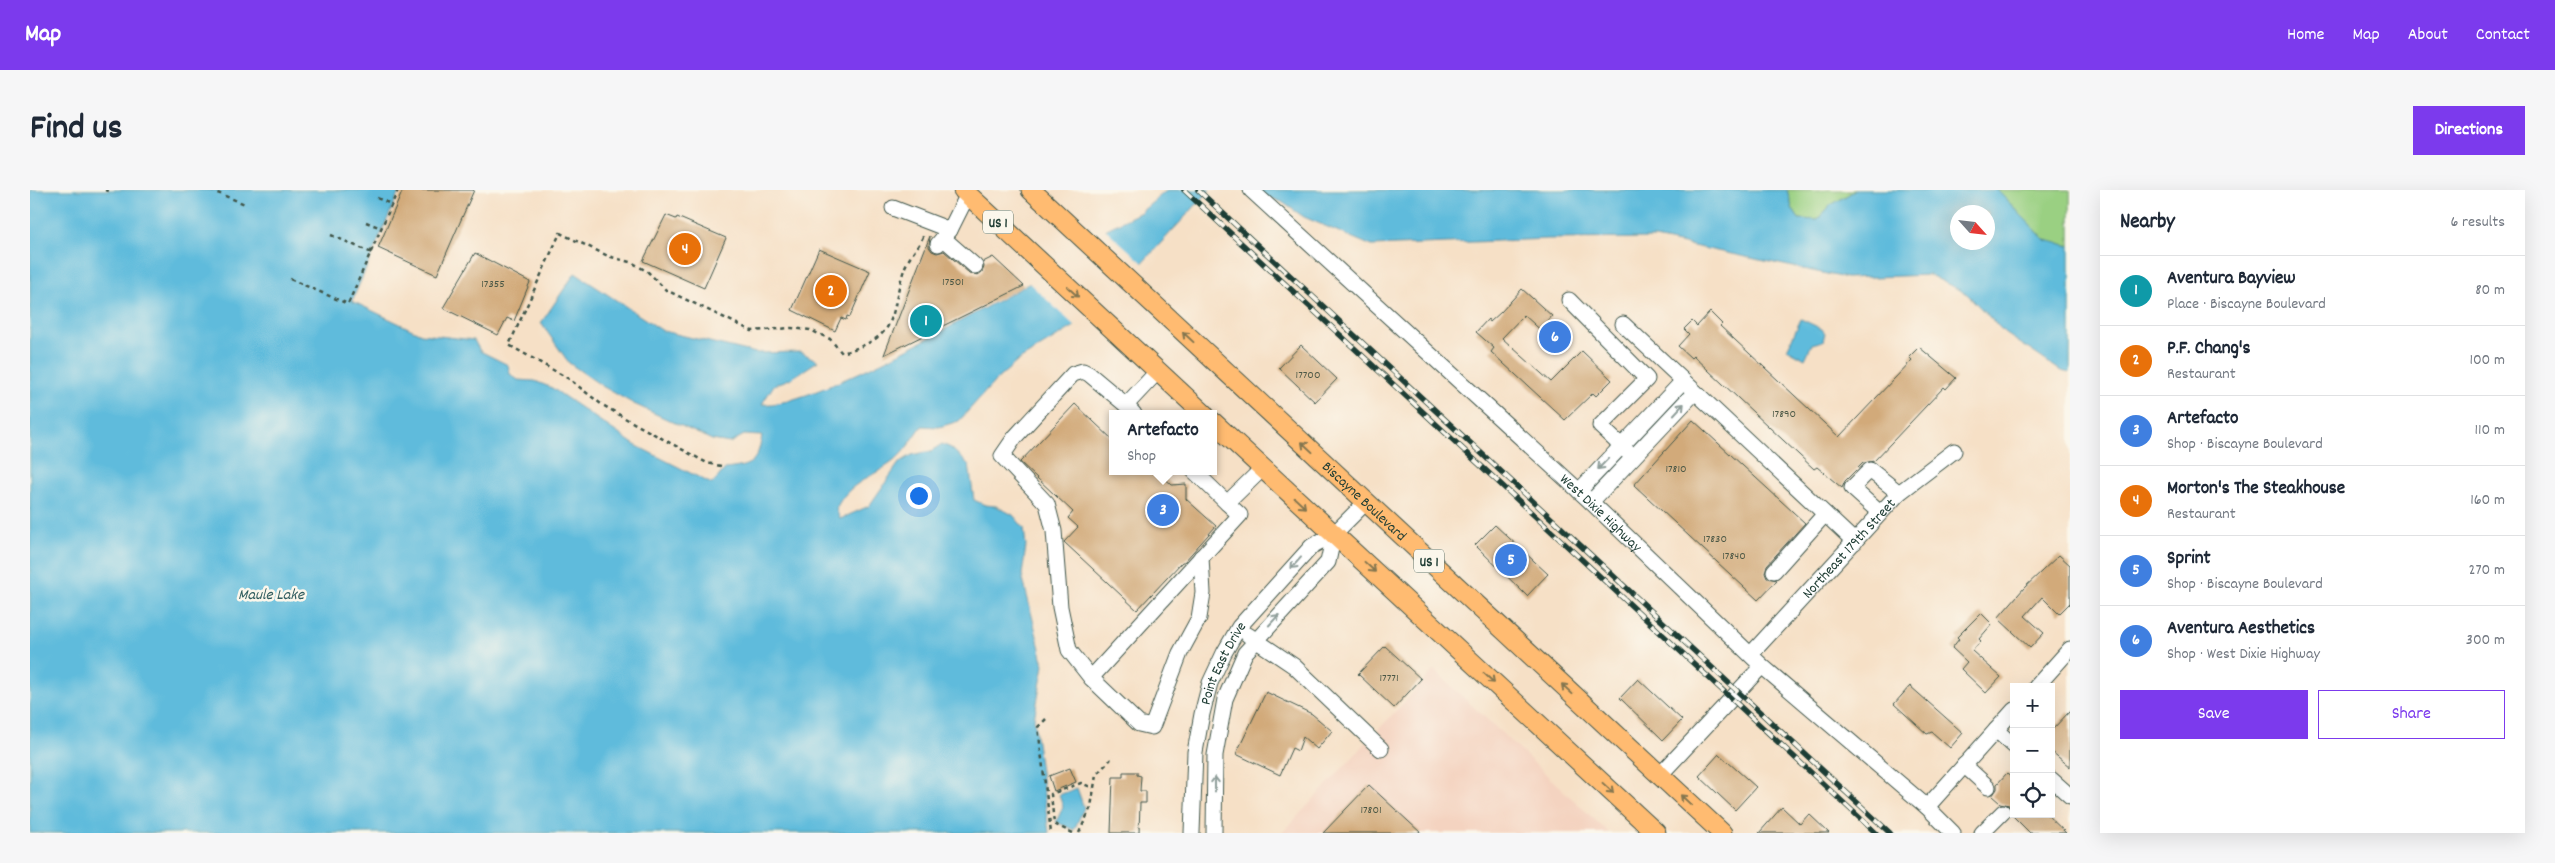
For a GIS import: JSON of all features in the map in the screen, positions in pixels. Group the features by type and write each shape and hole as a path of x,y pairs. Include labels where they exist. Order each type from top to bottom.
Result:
{"main road":[{"name":"Biscayne Boulevard","path":"1031,190 1722,833"},
{"name":"US 1","path":"966,192 1200,410"},
{"path":"1217,426 1656,833"}],"street":[{"name":"West Dixie Highway","path":"1251,190 1591,502 1762,666 1927,807 1953,833"},
{"path":"944,237 966,192"},
{"path":"893,208 944,237 975,266"},
{"path":"1569,300 1647,379 1600,426 1633,457"},
{"path":"1623,324 1855,542"},
{"path":"1158,372 1130,410 1089,374 1083,371 1073,374 1015,437 1002,456 1047,504 1054,532 1060,607 1070,650 1091,678 1139,724 1152,727 1180,653 1199,618 1204,593 1201,557"},
{"path":"1578,491 1683,381"},
{"path":"1591,502 1695,392"},
{"path":"1644,421 1657,433"},
{"name":"Northeast 179th Street","path":"1751,654 1899,493 1954,450"},
{"path":"1227,503 1263,468"},
{"path":"1880,514 1852,488 1870,470 1899,493"},
{"path":"1091,678 1240,515 1198,475"},
{"name":"Point East Drive","path":"1192,833 1195,752 1202,714 1210,683 1239,627 1312,546 1334,534 1366,502"},
{"path":"1774,571 1825,514"},
{"name":"Point East Drive","path":"1214,833 1215,755 1218,727 1225,699 1237,669 1255,641 1328,562 1334,534"},
{"path":"1239,627 1255,641 1294,666 1381,749"},
{"path":"2040,683 2070,649"},
{"path":"1660,775 1762,666"},
{"path":"1927,807 2010,714"},
{"path":"1996,730 2010,742"},
{"path":"1964,765 1988,787"},
{"path":"2055,783 2070,796"},
{"path":"1982,833 2002,812"}],"path":[{"path":"210,190 245,204"},
{"path":"290,279 348,304 398,190"},
{"path":"377,198 392,205"},
{"path":"366,222 382,228"},
{"path":"721,466 707,463 637,425 602,404 570,379 508,345 560,233 608,256 633,263 648,272 666,290 752,331 791,328 810,330 830,339 842,353 864,346 882,336 896,306 906,266 925,233"},
{"path":"332,235 372,253"},
{"path":"1046,719 1038,727 1051,833"},
{"path":"1079,833 1091,807 1096,775 1110,758"},
{"path":"1073,833 1054,824 1050,794 1081,783 1093,788"}],"shaded area":[{"path":"1434,670 1609,833 1282,833"}],"green space":[{"path":"1787,190 1856,190 1831,205 1817,220 1799,219 1793,210"},
{"path":"1997,190 2070,190 2070,246 2045,240"}],"water":[{"name":"Maule Lake","path":"30,190 400,190 352,301 421,334 474,340 480,351 508,365 510,374 518,380 535,381 552,388 635,445 712,484 725,469 741,467 751,462 758,453 762,436 744,435 730,443 712,440 634,404 602,386 569,363 541,323 575,273 663,331 756,353 801,352 818,361 792,378 774,385 762,404 784,402 851,377 967,318 1050,272 1085,240 1141,212 1167,190 1210,190 1096,313 1019,360 996,380 959,421 939,427 922,426 895,460 854,486 847,492 836,509 840,519 869,506 899,463 912,455 931,451 942,444 951,448 969,465 974,500 985,505 996,506 1013,515 1024,528 1026,546 1022,575 1044,665 1034,719 1049,833 30,833"},
{"path":"1248,190 1787,190 1793,210 1799,219 1817,220 1831,205 1856,190 1997,190 2045,240 2070,246 2070,373 2061,371 2005,333 1967,294 1930,275 1846,278 1655,238 1548,239 1372,246 1304,217 1282,202"},
{"path":"1801,319 1822,329 1825,333 1823,341 1812,344 1805,359 1787,349"},
{"path":"1077,788 1084,808 1074,830 1056,822 1063,807 1059,795"}],"pier":[{"path":"1104,228 1145,265 1098,315 1077,328 1028,282 1049,270 1084,238"}],"building":[{"path":"403,190 474,190 437,275 378,248"},
{"path":"666,215 676,219 677,217 726,238 704,288 643,261"},
{"path":"930,236 929,247 932,251 937,253 944,251 969,273 978,275 984,267 983,262 993,257 1024,286 884,355"},
{"path":"819,249 870,271 850,317 847,316 846,320 841,318 835,331 792,310"},
{"path":"475,253 530,282 514,321 507,318 498,335 443,308"},
{"path":"1522,289 1552,316 1548,321 1562,334 1551,346 1541,338 1545,334 1524,315 1502,338 1551,382 1582,351 1612,380 1596,396 1593,393 1565,420 1491,352 1494,348 1476,332 1488,319 1490,322 1501,312"},
{"path":"1710,312 1722,324 1720,326 1839,437 1912,360 1909,357 1919,347 1956,378 1946,389 1944,387 1874,461 1863,463 1845,481 1842,488 1817,467 1814,469 1693,356 1691,358 1678,346 1689,334 1684,329 1692,321 1697,326"},
{"path":"1301,345 1337,379 1315,402 1279,368"},
{"path":"1075,404 1109,436 1109,475 1161,475 1172,485 1186,484 1186,499 1216,526 1137,610 1064,542 1078,527 1068,518 1073,512 1020,462"},
{"path":"1693,420 1805,523 1767,565 1765,573 1767,578 1777,580 1758,600 1634,485"},
{"path":"1495,525 1548,574 1527,596 1475,545"},
{"path":"2059,555 2070,565 2070,603 2059,614 2042,597 2025,616 2044,633 2030,648 1998,618 2024,588"},
{"path":"1981,613 1992,624 1979,639 1981,641 1972,651 2001,677 1986,693 1961,669 1967,662 1952,648 1959,639 1957,637"},
{"path":"1385,646 1421,679 1394,708 1358,674"},
{"path":"1638,679 1682,720 1663,740 1620,698"},
{"path":"1910,686 1963,733 1950,748 1932,732 1927,734 1894,704"},
{"path":"1266,692 1312,714 1332,731 1317,749 1303,737 1298,751 1292,748 1280,775 1236,754"},
{"path":"2070,711 2070,767 2055,754 2055,727"},
{"path":"1719,754 1756,787 1735,810 1699,776"},
{"path":"1070,768 1076,782 1054,791 1049,776"},
{"path":"1123,772 1137,772 1137,775 1141,776 1140,791 1146,791 1146,803 1140,803 1139,833 1111,833 1113,777 1123,777"},
{"path":"2007,773 2010,776 2010,808 2009,805 2000,803 1992,796 1997,789 1997,784"},
{"path":"1369,785 1421,833 1323,833"},
{"path":"1782,807 1800,824 1809,814 1829,833 1759,833"},
{"path":"2015,818 2050,818 2066,833 2030,833"}],"railway":[{"path":"1184,190 1876,833"},
{"path":"1198,190 1890,833"}],"place":[{"name":"Morton's The Steakhouse","path":"685,249"},
{"name":"P.F. Chang's","path":"831,291"},
{"name":"Aventura Bayview","path":"926,321"},
{"name":"Aventura Aesthetics","path":"1555,337"},
{"name":"Artefacto","path":"1163,510"},
{"name":"Sprint","path":"1511,560"}]}
